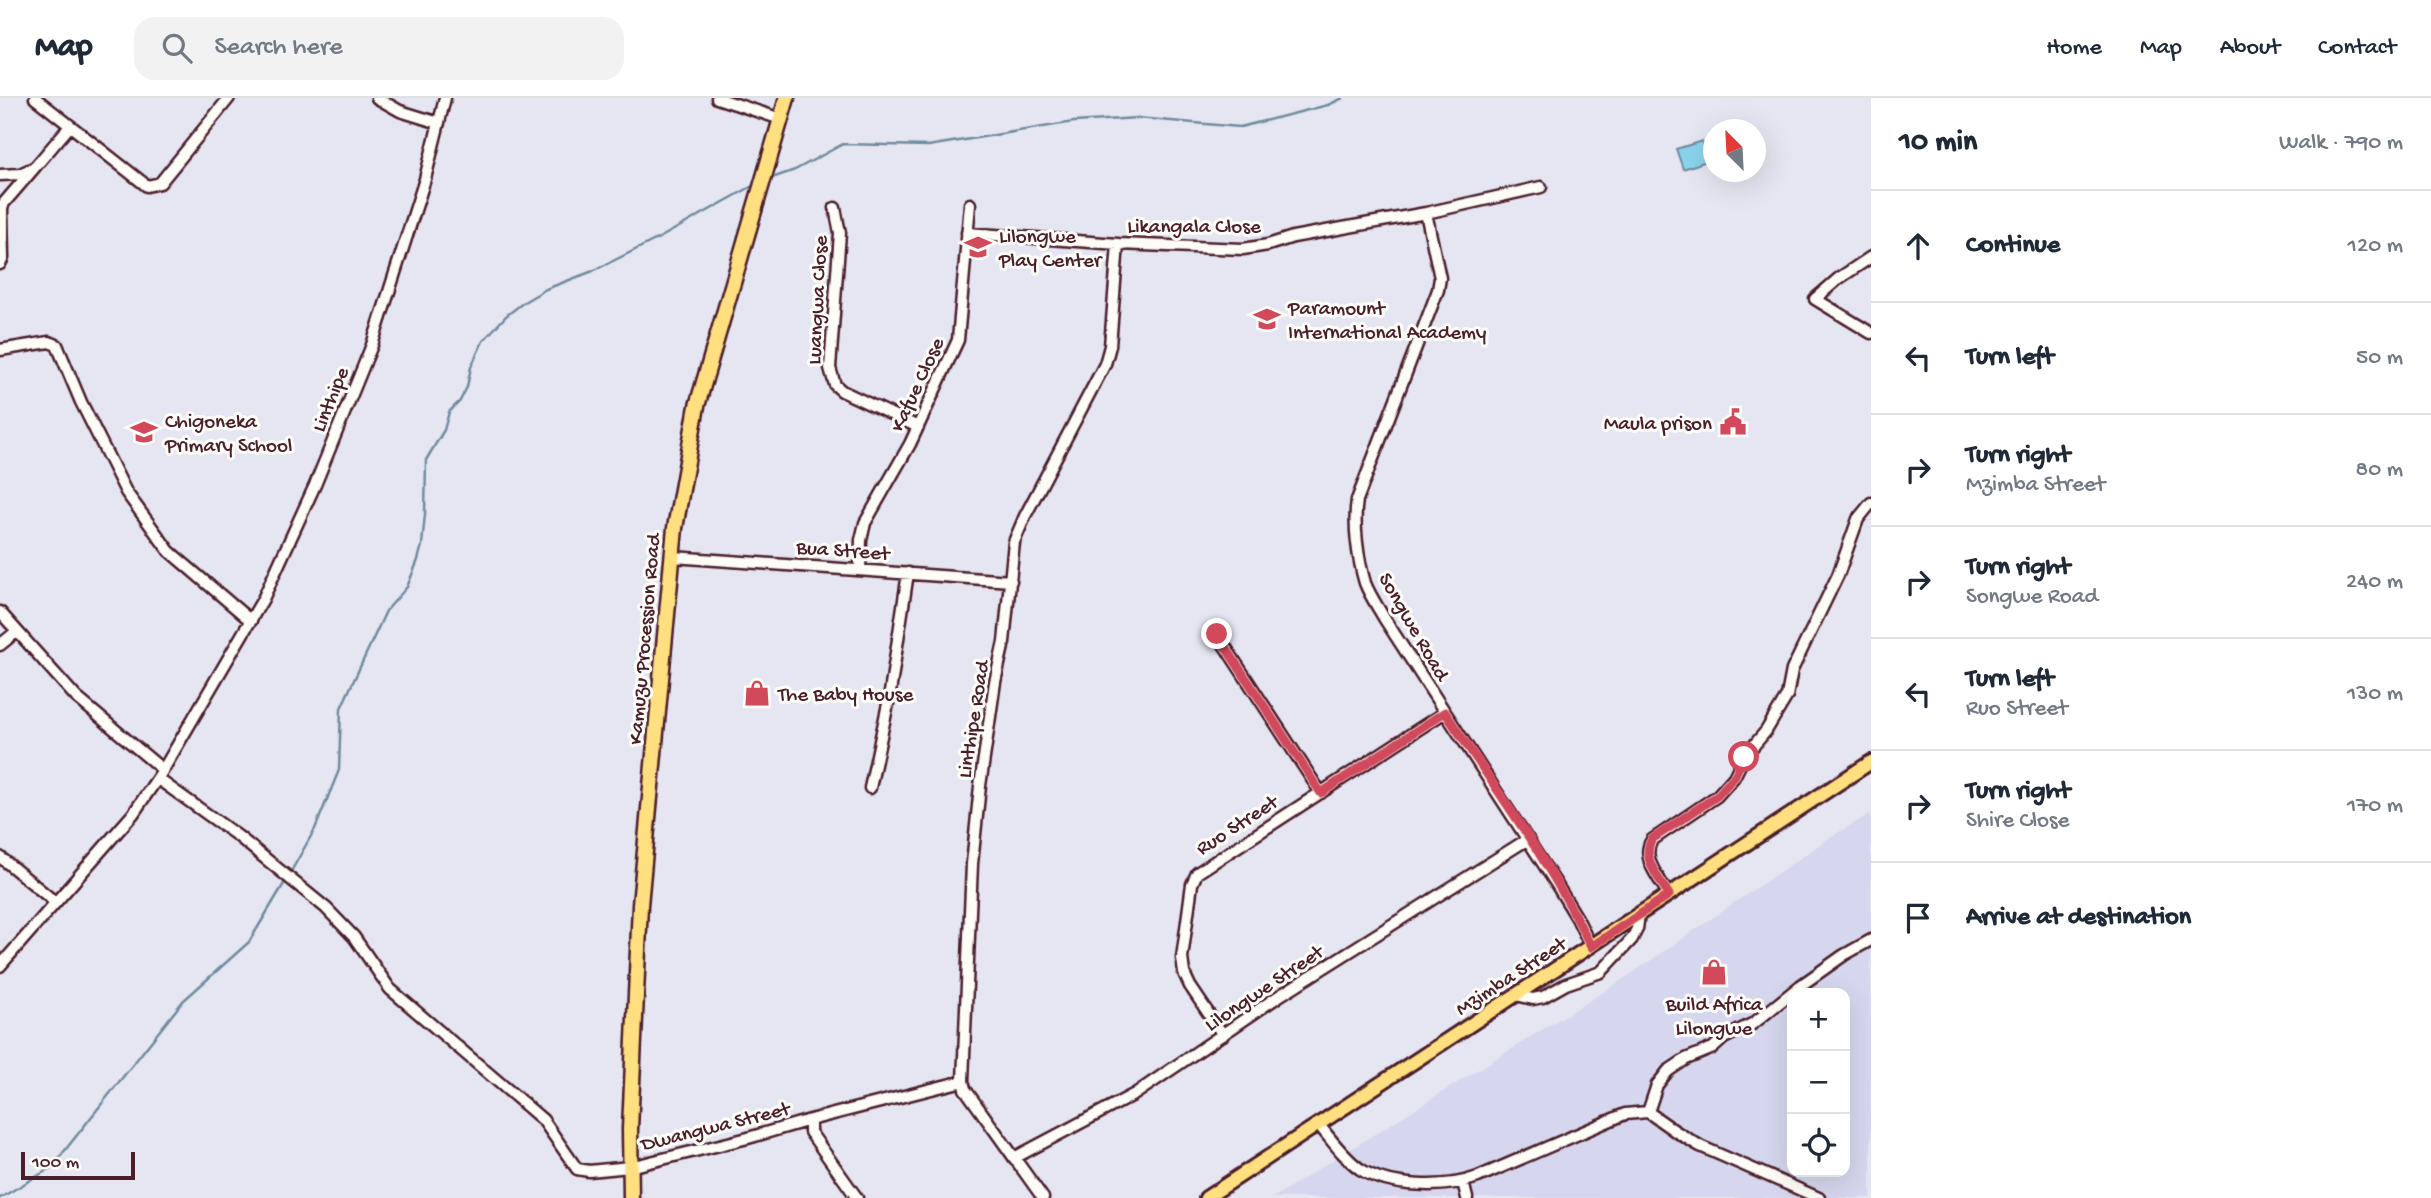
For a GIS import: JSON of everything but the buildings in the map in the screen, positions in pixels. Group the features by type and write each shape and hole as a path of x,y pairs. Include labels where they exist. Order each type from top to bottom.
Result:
{"highway":[{"name":"Kamuzu Procession Road","path":"631,1198 640,905 681,486 697,405 787,98"}],"main road":[{"name":"Mzimba Street","path":"1206,1198 1871,762"}],"street":[{"path":"35,98 147,186 160,183 229,98"},
{"path":"377,98 400,111 439,123"},
{"name":"Linthipe","path":"0,966 133,814 161,774 251,621 315,485 372,345 409,231 445,98"},
{"path":"717,98 781,119"},
{"path":"0,264 3,258 4,203 70,126"},
{"path":"0,175 20,174 35,167"},
{"name":"Likangala Close","path":"967,233 1118,244 1243,249 1541,187"},
{"name":"Kafue Close","path":"860,569 861,540 865,523 918,428 958,340 970,204"},
{"name":"Luangwa Close","path":"835,208 840,233 830,353 835,385 842,391 918,428"},
{"name":"Songwe Road","path":"1426,213 1440,278 1438,290 1357,500 1355,519 1366,585 1528,839 1577,918 1591,947"},
{"name":"Linthipe Road","path":"963,1081 972,864 980,786 995,682 1004,642 1014,542 1105,364 1110,346 1118,244"},
{"path":"1871,257 1838,279 1815,299 1871,333"},
{"path":"0,350 49,342 57,345 80,402 126,492 169,551 251,621"},
{"path":"1669,895 1650,861 1647,849 1649,844 1652,839 1717,796 1734,777 1744,757 1766,731 1787,696 1792,670 1838,575 1858,519 1871,503"},
{"name":"Bua Street","path":"673,557 1011,581"},
{"path":"870,788 889,699 908,573"},
{"path":"0,612 76,697 161,774"},
{"path":"0,645 16,632"},
{"path":"1217,634 1321,793"},
{"name":"Ruo Street","path":"1223,1035 1189,986 1184,973 1182,958 1193,879 1205,867 1445,712"},
{"name":"Dwangwa Street","path":"161,774 326,908 354,937 390,989 544,1120 577,1169 589,1171 630,1167 809,1123 963,1081"},
{"name":"Lilongwe Street","path":"1014,1158 1135,1094 1279,996 1528,839"},
{"path":"0,857 55,902"},
{"path":"1516,995 1533,999 1544,997 1581,978 1601,972 1632,939 1637,929 1639,914"},
{"path":"1648,1112 1657,1086 1668,1071 1754,1023 1800,986 1871,940"},
{"path":"963,1081 965,1089 1043,1198"},
{"path":"1318,1124 1347,1158 1372,1176 1406,1183 1463,1182 1625,1114 1648,1112 1700,1146 1740,1161 1819,1198"},
{"path":"809,1123 810,1132 857,1198"},
{"path":"1463,1182 1466,1198"}],"shaded area":[{"path":"1871,813 1871,1198 1272,1198 1619,982 1829,838"}],"water":[{"path":"1702,141 1703,162 1683,169 1676,149"}],"waterway":[{"path":"769,179 795,170 843,144 928,146 1074,122 1137,118 1240,127 1328,105 1343,98"},
{"path":"289,875 315,829 339,770 341,708 386,611 407,587 418,560 425,514 426,460 444,430 449,412 460,401 467,387 471,367 483,341 506,316 546,289 593,271 756,184"},
{"path":"0,1198 51,1168 183,1001 249,942 285,882"}],"place":[{"name":"Lilongwe Play Center","path":"978,247"},
{"name":"Paramount International Academy","path":"1267,319"},
{"name":"Maula prison","path":"1733,422"},
{"name":"Chigoneka Primary School","path":"144,432"},
{"name":"The Baby House","path":"757,693"},
{"name":"Build Africa Lilongwe","path":"1714,972"}],"route":[{"path":"1217,634 1321,793 1445,712 1555,882 1591,947 1669,895 1647,855 1649,844 1652,839 1703,808 1717,796 1734,777 1744,757"}]}
